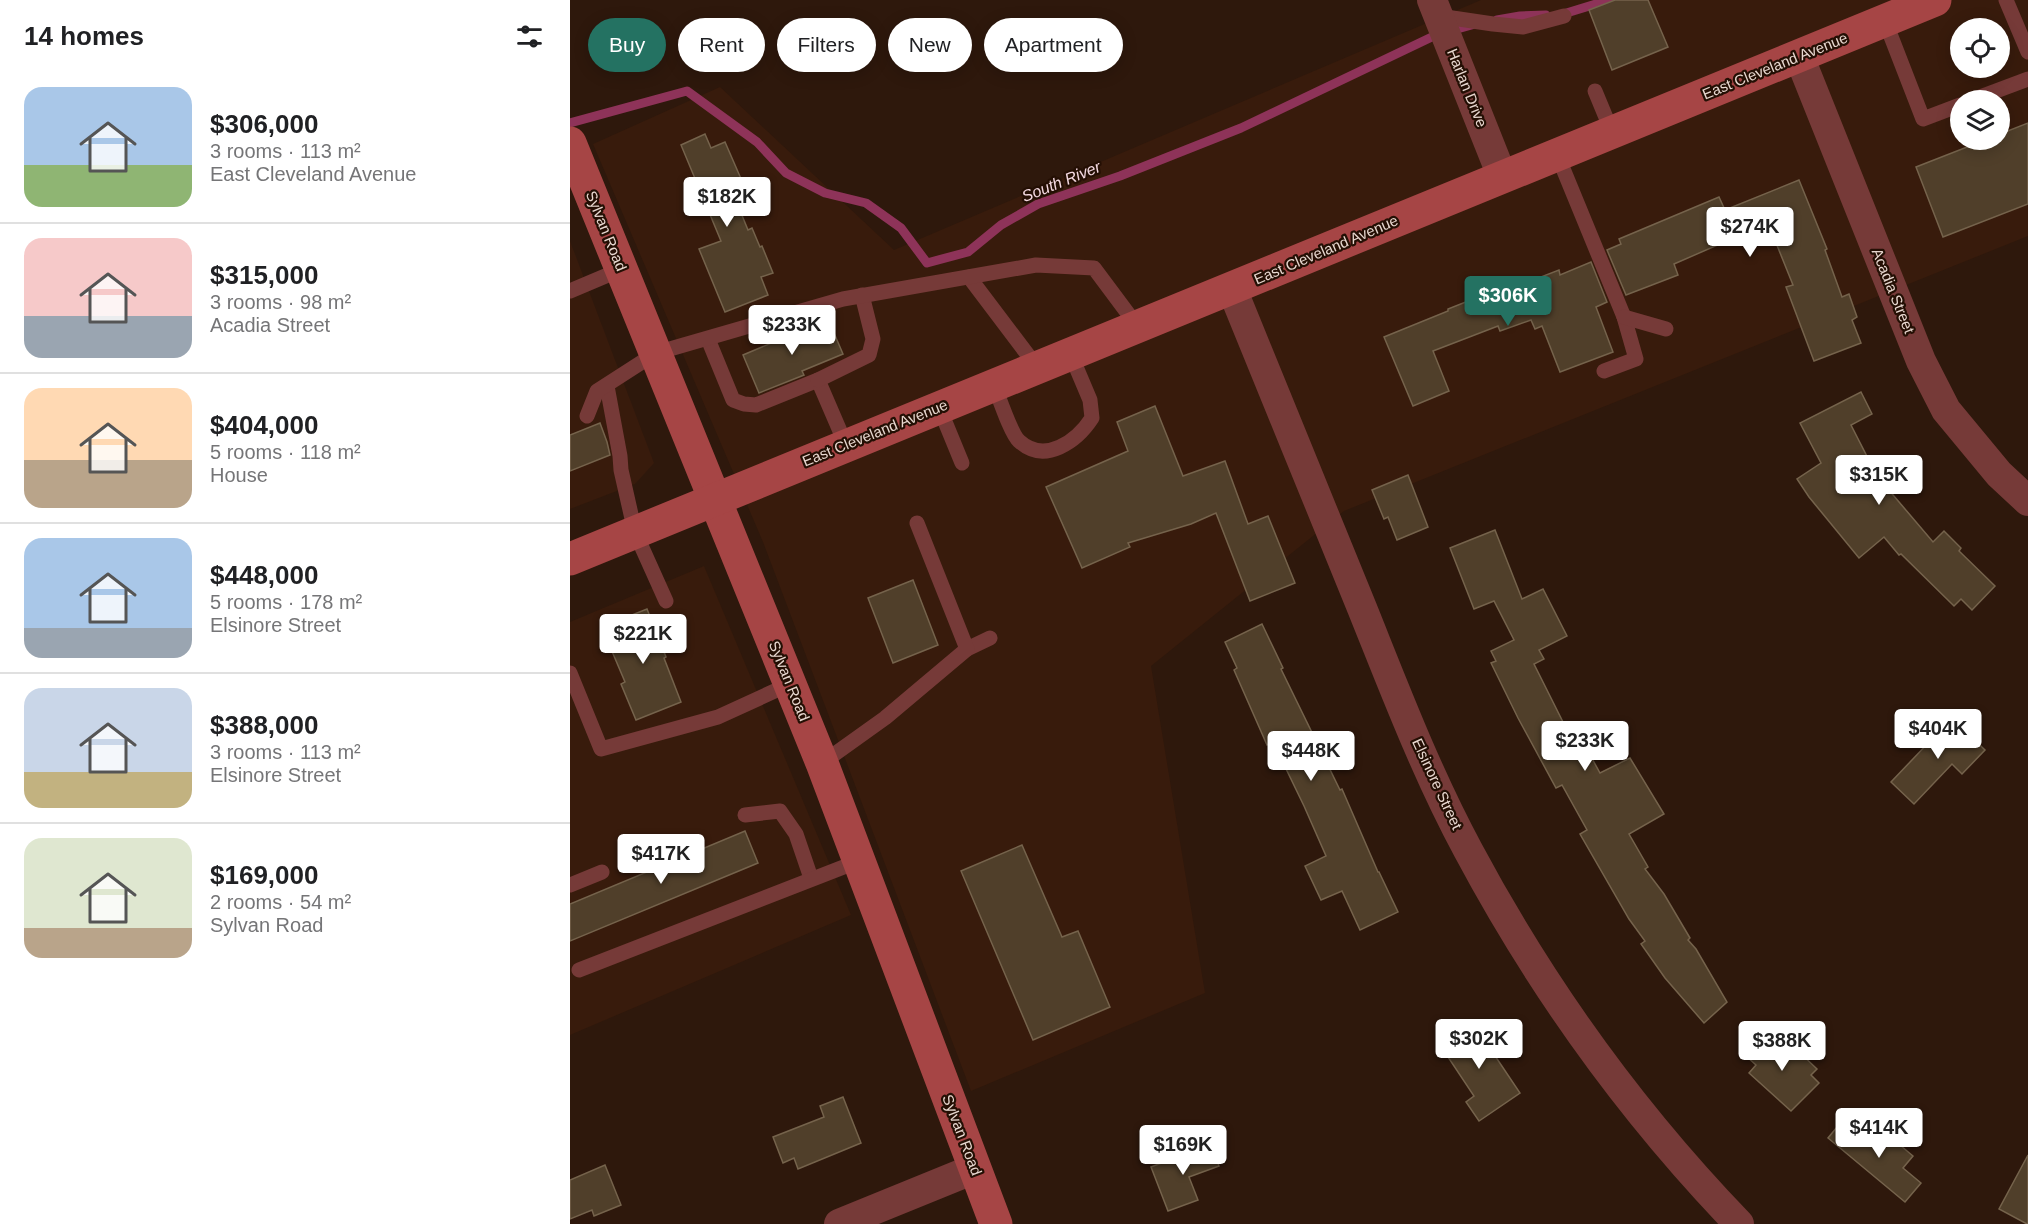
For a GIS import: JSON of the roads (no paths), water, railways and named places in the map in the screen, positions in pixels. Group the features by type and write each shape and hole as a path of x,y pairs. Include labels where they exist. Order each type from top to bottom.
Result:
{"main road":[{"name":"East Cleveland Avenue","path":"570,559 1935,0"},
{"name":"Sylvan Road","path":"570,143 822,763 996,1224"}],"street":[{"name":"Harlan Drive","path":"1436,8 1502,176"},
{"name":"Acadia Street","path":"1799,56 1921,361 1946,410 1998,474 2028,501"},
{"name":"Elsinore Street","path":"1232,289 1420,753 1467,849 1520,943 1603,1066 1693,1177 1739,1224"},
{"path":"839,1224 974,1169"}],"lane":[{"path":"2006,0 2028,52"},
{"path":"1436,8 1493,24 1523,27 1564,16"},
{"path":"1885,21 1923,119 1950,109"},
{"path":"1999,90 2028,79"},
{"path":"1595,91 1612,132"},
{"path":"1557,154 1624,317 1636,359 1604,371"},
{"path":"587,416 597,392 656,353 843,299 1036,265 1094,268 1138,327"},
{"path":"570,291 622,269"},
{"path":"969,277 1037,368"},
{"path":"708,339 733,400 756,405 818,380 869,355 873,339 862,296"},
{"path":"1624,317 1666,329"},
{"path":"994,385 1017,440 1032,450 1042,451 1069,444 1083,431 1092,418 1090,400 1071,355"},
{"path":"818,380 846,445"},
{"path":"607,386 621,470 635,532 666,601"},
{"path":"939,407 962,463"},
{"path":"917,523 967,649"},
{"path":"822,763 885,718 967,649 990,638"},
{"path":"570,673 601,750 718,717 790,684"},
{"path":"745,815 780,811 795,834 811,878"},
{"path":"579,970 859,861"},
{"path":"570,885 602,872"}],"waterway":[{"name":"South River","path":"1560,15 1609,0"},
{"name":"South River","path":"1497,20 1546,15"},
{"name":"South River","path":"570,123 687,91 757,142 786,173 825,193 866,203 901,228 927,263 968,252 1001,225 1038,204 1120,176 1241,128 1436,35 1475,24"}]}
